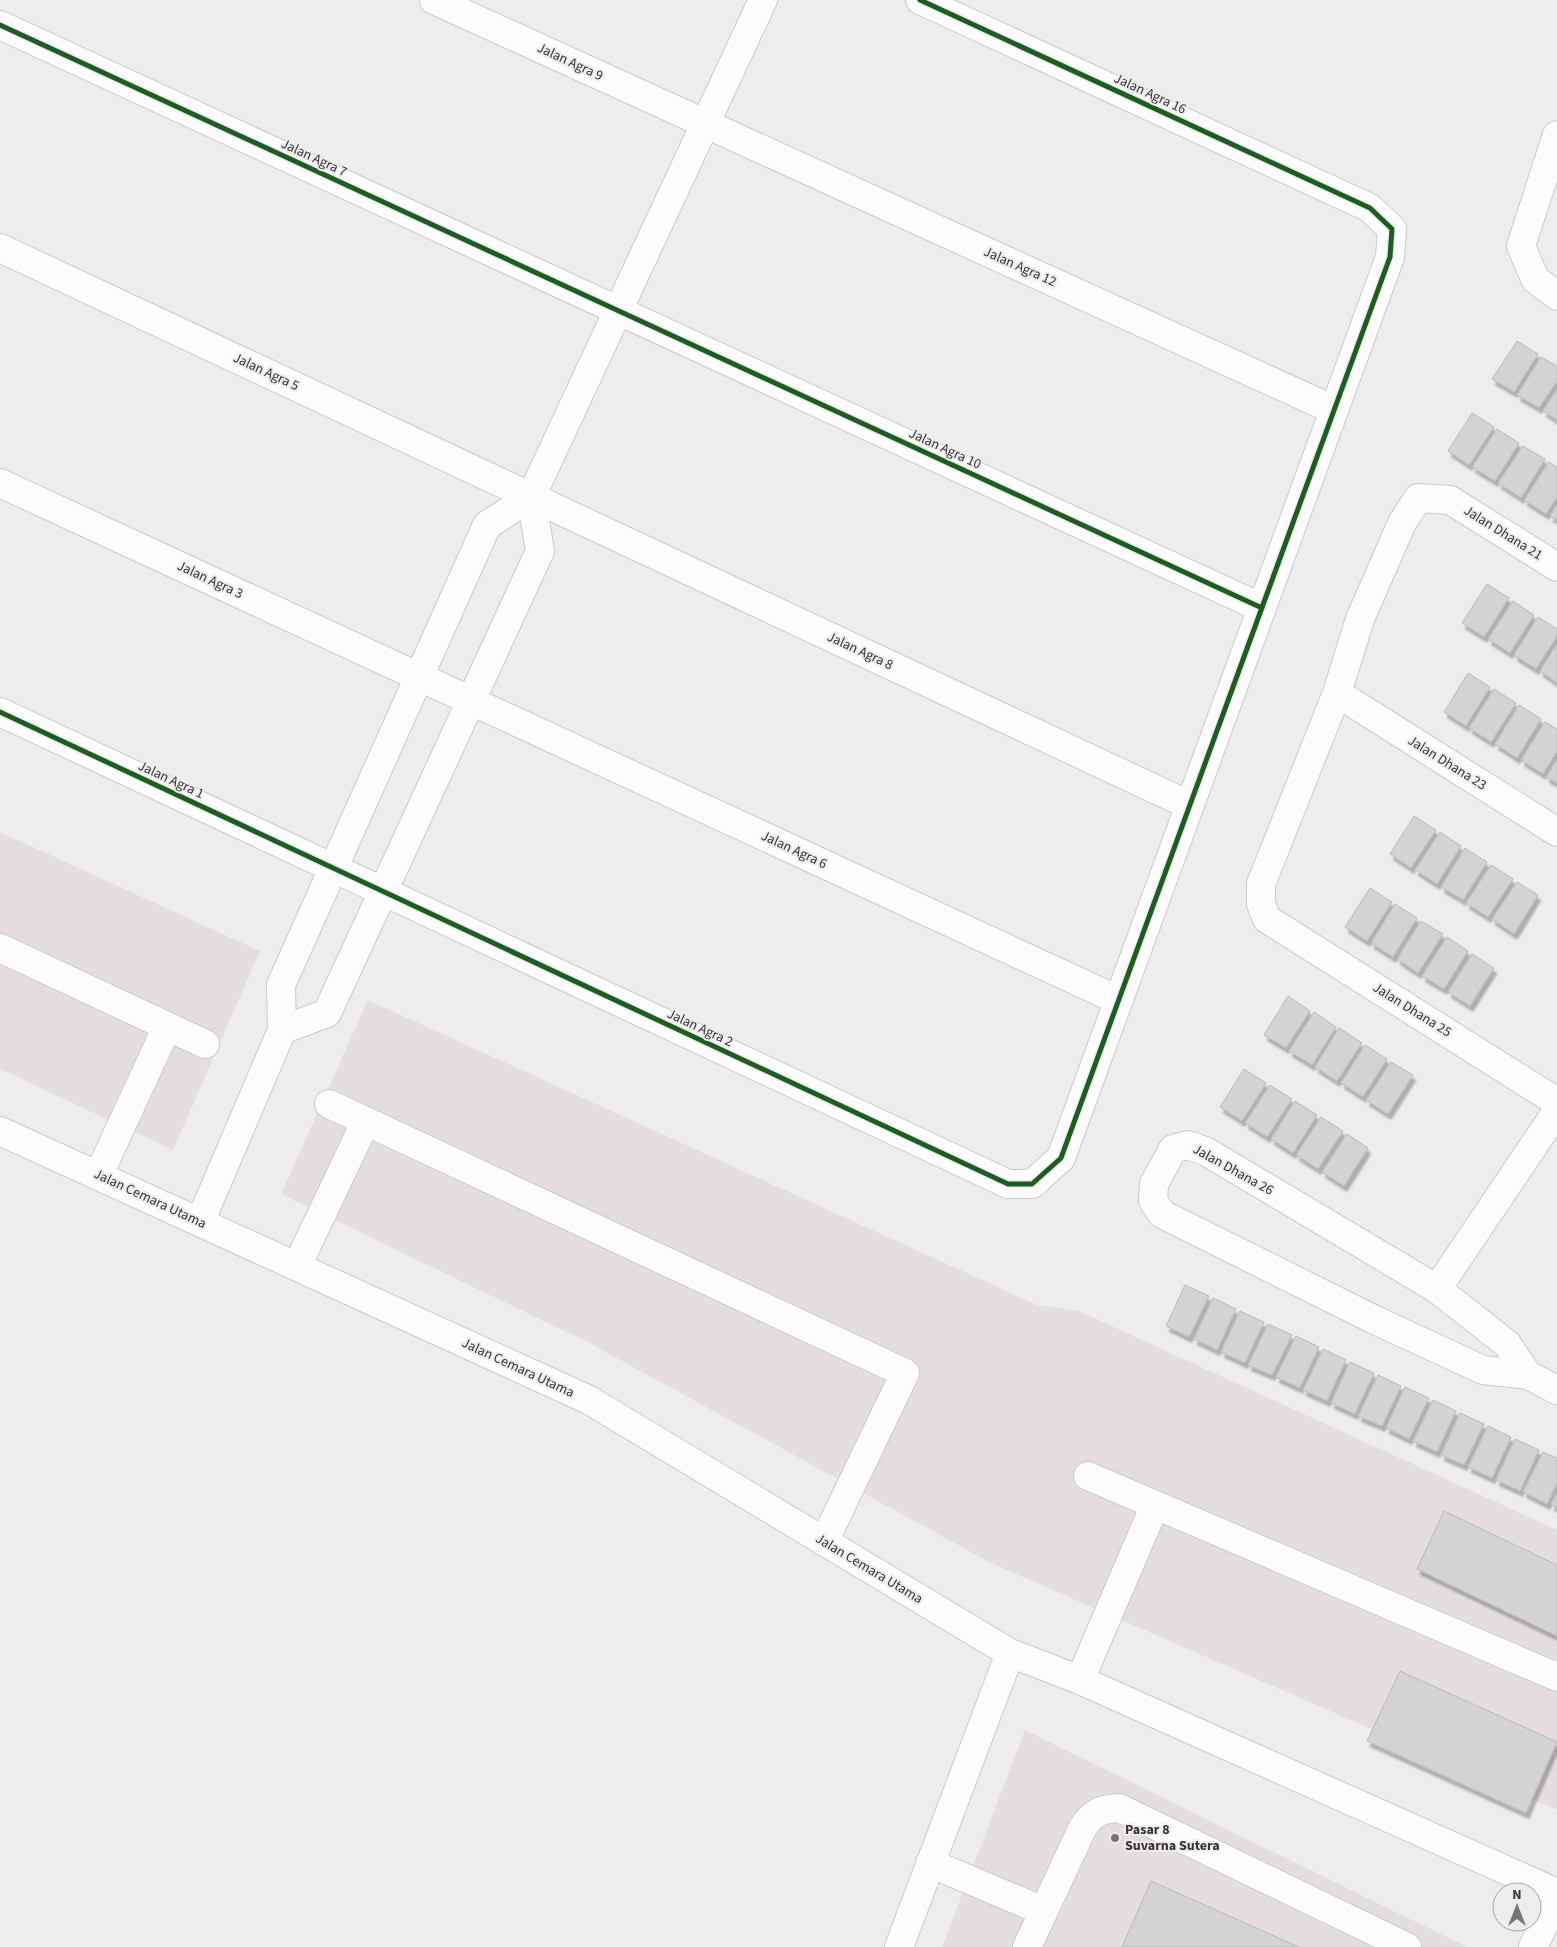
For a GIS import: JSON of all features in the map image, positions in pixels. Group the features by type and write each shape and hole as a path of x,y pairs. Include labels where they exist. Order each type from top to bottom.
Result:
{"street":[{"name":"Jalan Agra 9","path":"434,0 705,124"},
{"path":"282,1030 326,1013 383,891 540,551 532,497 763,0"},
{"name":"Jalan Agra 16","path":"920,0 1370,208 1392,229 1390,257 1334,410"},
{"name":"Jalan Agra 7","path":"0,25 618,311"},
{"name":"Jalan Agra 12","path":"705,124 1334,410"},
{"path":"1557,135 1521,246 1536,279 1557,296"},
{"name":"Jalan Agra 5","path":"0,248 532,497"},
{"name":"Jalan Agra 10","path":"618,311 1262,608"},
{"path":"1118,1000 1334,410"},
{"name":"Jalan Agra 3","path":"0,483 471,700"},
{"path":"200,1222 282,1030 281,985 487,525 532,497"},
{"name":"Jalan Agra 8","path":"532,497 1189,805"},
{"name":"Jalan Dhana 21","path":"1338,693 1360,619 1402,523 1418,498 1450,500 1557,566"},
{"name":"Jalan Dhana 23","path":"1338,693 1557,832"},
{"name":"Jalan Dhana 25","path":"1338,693 1260,884 1261,904 1267,919 1557,1102"},
{"name":"Jalan Agra 6","path":"471,700 1118,1000"},
{"name":"Jalan Agra 1","path":"0,712 383,891"},
{"name":"Jalan Agra 2","path":"383,891 1008,1184 1032,1184 1061,1158 1118,1000"},
{"path":"0,948 205,1044"},
{"path":"98,1176 168,1027"},
{"path":"329,1104 905,1373 824,1542"},
{"path":"1437,1289 1557,1111"},
{"path":"297,1266 366,1121"},
{"name":"Jalan Cemara Utama","path":"0,1131 589,1400 1010,1653 1080,1680 1557,1893"},
{"name":"Jalan Dhana 26","path":"1528,1375 1507,1344 1437,1289 1207,1152 1188,1145 1173,1149 1154,1184 1153,1201 1162,1214 1375,1320 1483,1370 1528,1375 1557,1390"},
{"path":"1088,1476 1557,1678"},
{"path":"1080,1680 1156,1505"},
{"path":"899,1947 1010,1653"},
{"path":"1027,1947 1083,1827 1092,1815 1103,1809 1119,1808 1407,1947"},
{"path":"930,1863 1043,1911"},
{"path":"1533,1947 1557,1898"}],"shaded area":[{"path":"0,832 260,951 173,1150 0,1069"},
{"path":"368,1000 1037,1305 1079,1311 1557,1530 1557,1810 991,1563 591,1344 281,1194"},
{"name":"Pasar 8 Suvarna Sutera","path":"1025,1730 1467,1947 942,1947"}],"building":[{"path":"1517,341 1538,354 1514,392 1492,379"},
{"path":"1541,357 1557,366 1557,381 1539,408 1517,395"},
{"path":"1557,389 1557,420 1543,411"},
{"path":"1472,413 1494,427 1469,465 1448,451"},
{"path":"1497,429 1519,443 1495,481 1472,467"},
{"path":"1523,446 1545,459 1521,498 1498,483"},
{"path":"1549,462 1557,467 1557,497 1546,514 1524,500"},
{"path":"1557,504 1557,520 1550,516"},
{"path":"1487,584 1509,598 1484,637 1462,623"},
{"path":"1513,601 1534,615 1510,653 1488,639"},
{"path":"1538,617 1557,629 1557,636 1536,669 1514,655"},
{"path":"1557,644 1557,683 1540,671"},
{"path":"1468,673 1490,687 1466,726 1444,712"},
{"path":"1494,689 1516,703 1491,742 1469,728"},
{"path":"1519,705 1541,719 1517,758 1495,744"},
{"path":"1545,722 1557,729 1557,751 1543,774 1521,760"},
{"path":"1557,760 1557,783 1546,777"},
{"path":"1414,816 1436,830 1411,868 1390,854"},
{"path":"1440,832 1461,846 1437,884 1415,870"},
{"path":"1465,848 1487,862 1463,900 1441,887"},
{"path":"1491,865 1513,879 1488,917 1466,903"},
{"path":"1517,882 1538,895 1514,934 1492,919"},
{"path":"1370,888 1392,902 1367,941 1345,927"},
{"path":"1395,904 1417,918 1393,957 1371,943"},
{"path":"1421,921 1443,934 1418,973 1397,959"},
{"path":"1447,937 1468,951 1444,989 1422,976"},
{"path":"1472,954 1494,968 1470,1006 1448,992"},
{"path":"1288,996 1310,1011 1286,1048 1264,1035"},
{"path":"1314,1012 1336,1027 1312,1065 1289,1051"},
{"path":"1339,1028 1362,1043 1337,1081 1315,1067"},
{"path":"1365,1045 1387,1059 1363,1097 1341,1083"},
{"path":"1391,1062 1413,1075 1388,1114 1366,1100"},
{"path":"1244,1069 1266,1083 1242,1121 1220,1107"},
{"path":"1270,1085 1292,1099 1267,1137 1245,1123"},
{"path":"1295,1101 1317,1115 1293,1153 1271,1139"},
{"path":"1321,1117 1343,1131 1318,1169 1296,1155"},
{"path":"1347,1134 1368,1148 1344,1186 1322,1172"},
{"path":"1185,1285 1209,1296 1189,1337 1166,1326"},
{"path":"1213,1298 1236,1309 1217,1350 1194,1339"},
{"path":"1240,1311 1264,1322 1245,1363 1221,1352"},
{"path":"1268,1324 1292,1335 1272,1375 1248,1365"},
{"path":"1296,1336 1319,1347 1300,1388 1276,1377"},
{"path":"1323,1349 1346,1360 1327,1401 1303,1390"},
{"path":"1350,1362 1374,1373 1355,1414 1331,1403"},
{"path":"1378,1375 1401,1386 1382,1426 1358,1416"},
{"path":"1405,1387 1429,1398 1409,1439 1386,1428"},
{"path":"1433,1400 1456,1411 1437,1452 1413,1441"},
{"path":"1460,1413 1484,1424 1464,1465 1441,1455"},
{"path":"1488,1426 1511,1437 1492,1478 1468,1467"},
{"path":"1515,1439 1539,1450 1520,1491 1496,1480"},
{"path":"1543,1452 1557,1458 1557,1483 1547,1504 1523,1492"},
{"path":"1557,1493 1557,1508 1551,1505"},
{"path":"1444,1511 1557,1565 1557,1636 1417,1569"},
{"path":"1400,1671 1557,1742 1526,1813 1367,1741"},
{"path":"1151,1881 1299,1947 1122,1947"}],"cycle path":[{"path":"0,712 1008,1184 1032,1184 1061,1158 1390,257 1392,229 1370,208 920,0"},
{"path":"0,25 1262,608"}],"place":[{"name":"Pasar 8 Suvarna Sutera","path":"1115,1838"}]}
